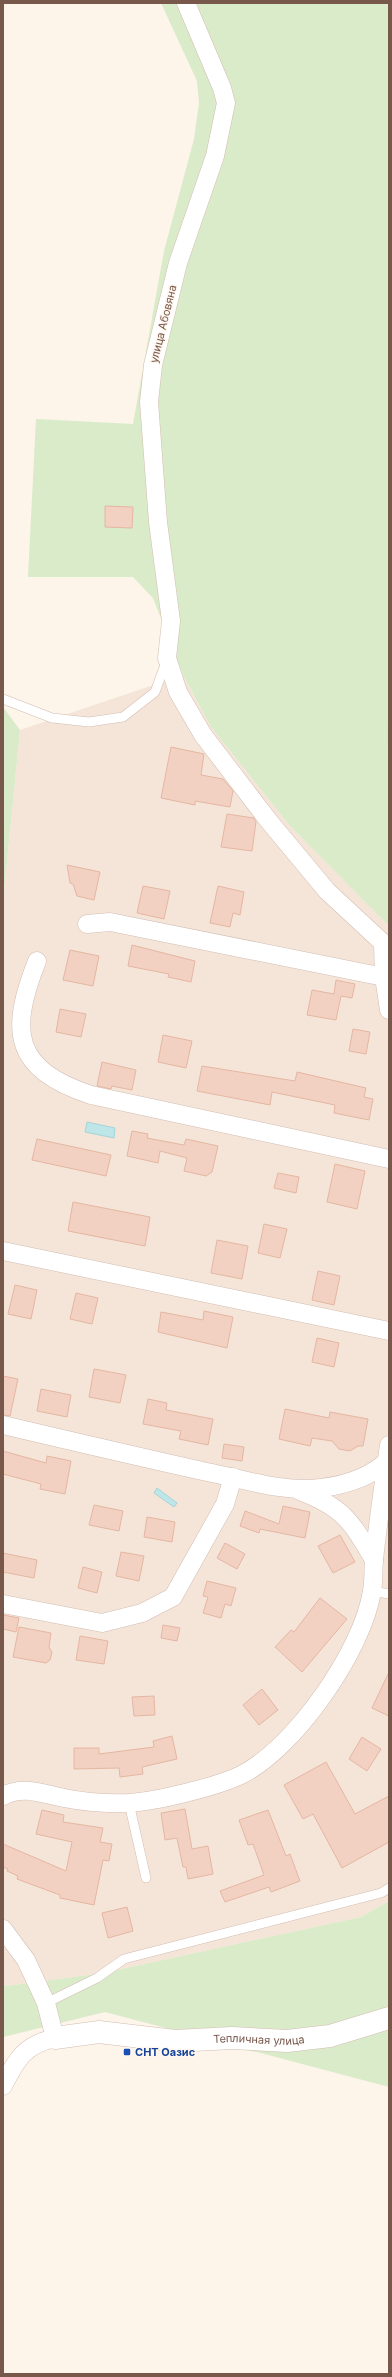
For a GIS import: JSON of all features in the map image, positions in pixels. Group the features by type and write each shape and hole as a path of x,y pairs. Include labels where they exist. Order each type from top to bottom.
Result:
{"street":[{"name":"улица Абовяна","path":"167,658 170,621 158,522 149,402 153,365 178,263 215,156 226,103 222,88 186,3"},
{"path":"167,658 178,692 203,735 268,820 327,890 386,945 384,977 389,1010"},
{"path":"87,924 110,922 384,977"},
{"path":"37,961 22,1008 22,1030 26,1051 42,1072 66,1086 91,1095 389,1159"},
{"path":"3,1251 389,1331"},
{"path":"3,1425 233,1477 290,1488 320,1499 336,1508 351,1522 374,1560 381,1593 333,1681 308,1715 274,1752 241,1774 197,1789 130,1803 65,1798 29,1790 10,1792 3,1796"},
{"path":"290,1488 320,1488 367,1476 388,1453"},
{"path":"374,1560 388,1453"},
{"path":"3,1604 102,1623 142,1613 172,1597 225,1504 233,1477"},
{"path":"3,1929 26,1960 47,2008 55,2038 38,2042 27,2049 14,2065 3,2086"},
{"name":"Тепличная улица","path":"55,2038 99,2032 175,2041 232,2038 287,2041 330,2036 389,2018"}],"lane":[{"path":"3,699 52,718 90,722 123,717 155,692 167,658"},
{"path":"130,1803 146,1878"},
{"path":"47,2008 97,1978 124,1959 381,1893 389,1888"}],"path":[{"path":"389,726 389,743"}],"shaded area":[{"path":"183,675 211,727 290,826 389,926 389,1901 361,1917 103,1973 6,1986 3,1984 3,902 20,730"}],"green space":[{"path":"161,3 389,3 389,926 290,826 211,727 183,675 153,598 133,577 28,577 36,419 133,424 164,251 194,139 199,103 197,81"},
{"path":"3,707 20,730 3,902"},
{"path":"389,1901 389,2087 105,2012 3,2037 3,1984 6,1986 103,1973 361,1917"}],"water":[{"path":"87,1122 115,1128 114,1138 85,1132"},
{"path":"157,1488 177,1503 174,1507 154,1493"}],"building":[{"path":"105,506 133,507 132,528 105,527"},
{"path":"171,747 204,754 201,775 223,779 233,791 230,807 195,801 195,805 161,798"},
{"path":"227,814 254,818 256,822 252,851 221,847"},
{"path":"67,865 100,872 94,900 77,896 73,884 70,883"},
{"path":"143,886 170,891 164,919 137,913"},
{"path":"218,886 244,892 240,915 233,913 230,927 210,923"},
{"path":"132,945 195,961 191,982 168,977 169,974 128,966"},
{"path":"70,950 99,956 93,986 63,980"},
{"path":"336,980 355,984 352,998 341,996 336,1020 307,1015 312,990 334,994"},
{"path":"60,1009 86,1014 81,1037 56,1032"},
{"path":"353,1029 370,1032 366,1054 349,1051"},
{"path":"163,1035 192,1041 186,1068 158,1062"},
{"path":"102,1062 136,1070 132,1090 112,1086 111,1089 97,1086"},
{"path":"202,1066 295,1081 297,1072 366,1088 364,1097 373,1099 369,1120 334,1113 335,1105 272,1092 270,1105 197,1091"},
{"path":"132,1131 148,1134 147,1138 184,1145 186,1139 218,1146 212,1172 206,1176 184,1171 187,1158 160,1151 158,1163 127,1156"},
{"path":"37,1139 111,1155 106,1176 32,1160"},
{"path":"335,1164 365,1171 357,1209 327,1202"},
{"path":"278,1173 299,1177 296,1193 274,1188"},
{"path":"73,1202 150,1217 145,1246 68,1231"},
{"path":"264,1224 287,1229 280,1258 258,1253"},
{"path":"217,1240 248,1246 242,1279 211,1273"},
{"path":"318,1271 340,1276 334,1305 312,1300"},
{"path":"15,1285 37,1290 31,1319 8,1314"},
{"path":"76,1293 98,1298 92,1324 70,1319"},
{"path":"204,1311 233,1317 227,1348 158,1332 161,1312 203,1320"},
{"path":"317,1338 339,1343 334,1367 312,1362"},
{"path":"94,1369 126,1375 120,1403 89,1397"},
{"path":"3,1376 18,1379 10,1416 3,1415"},
{"path":"41,1389 71,1395 67,1417 37,1411"},
{"path":"148,1399 167,1403 166,1410 213,1419 208,1445 179,1439 181,1431 143,1424"},
{"path":"285,1409 329,1418 330,1412 368,1419 363,1446 358,1446 350,1451 339,1449 332,1441 312,1438 310,1446 279,1439"},
{"path":"224,1444 244,1447 242,1461 222,1458"},
{"path":"3,1451 46,1463 47,1456 71,1461 65,1494 40,1489 41,1484 3,1474"},
{"path":"94,1505 123,1511 119,1531 89,1525"},
{"path":"283,1506 310,1512 305,1538 260,1529 259,1533 240,1526 245,1511 279,1524"},
{"path":"147,1517 175,1522 172,1542 144,1537"},
{"path":"340,1535 355,1562 333,1573 318,1546"},
{"path":"225,1543 245,1554 237,1569 217,1558"},
{"path":"121,1552 144,1556 139,1581 116,1576"},
{"path":"3,1553 37,1560 34,1578 3,1572"},
{"path":"83,1567 102,1572 97,1593 78,1588"},
{"path":"207,1581 236,1588 231,1606 225,1604 221,1618 203,1613 208,1597 203,1596"},
{"path":"320,1598 347,1619 302,1672 275,1647 291,1630 294,1632"},
{"path":"3,1615 19,1618 16,1632 3,1629"},
{"path":"163,1625 180,1628 177,1641 161,1638"},
{"path":"19,1627 51,1633 49,1647 52,1652 50,1660 46,1663 13,1657"},
{"path":"80,1636 108,1641 104,1664 76,1660"},
{"path":"389,1672 389,1716 372,1708"},
{"path":"262,1689 278,1710 259,1725 243,1705"},
{"path":"154,1696 155,1715 134,1716 132,1697"},
{"path":"172,1736 177,1759 142,1767 143,1774 120,1777 119,1768 74,1769 74,1748 99,1748 99,1754 154,1747 153,1741"},
{"path":"362,1737 381,1749 367,1771 349,1759"},
{"path":"326,1762 355,1814 389,1796 389,1842 342,1868 313,1814 303,1819 284,1785"},
{"path":"185,1809 192,1849 208,1846 213,1874 188,1879 186,1867 183,1867 177,1838 165,1840 161,1813"},
{"path":"42,1810 64,1815 63,1822 103,1828 100,1842 112,1844 109,1861 103,1860 94,1905 60,1898 60,1895 17,1879 18,1876 7,1871 8,1869 3,1867 3,1844 66,1871 72,1842 36,1834"},
{"path":"268,1810 286,1856 290,1854 300,1881 271,1892 269,1887 225,1902 220,1891 264,1875 253,1844 248,1845 239,1820"},
{"path":"127,1907 133,1931 108,1938 102,1913"}],"place":[{"name":"СНТ Оазис","path":"127,2052"}]}
